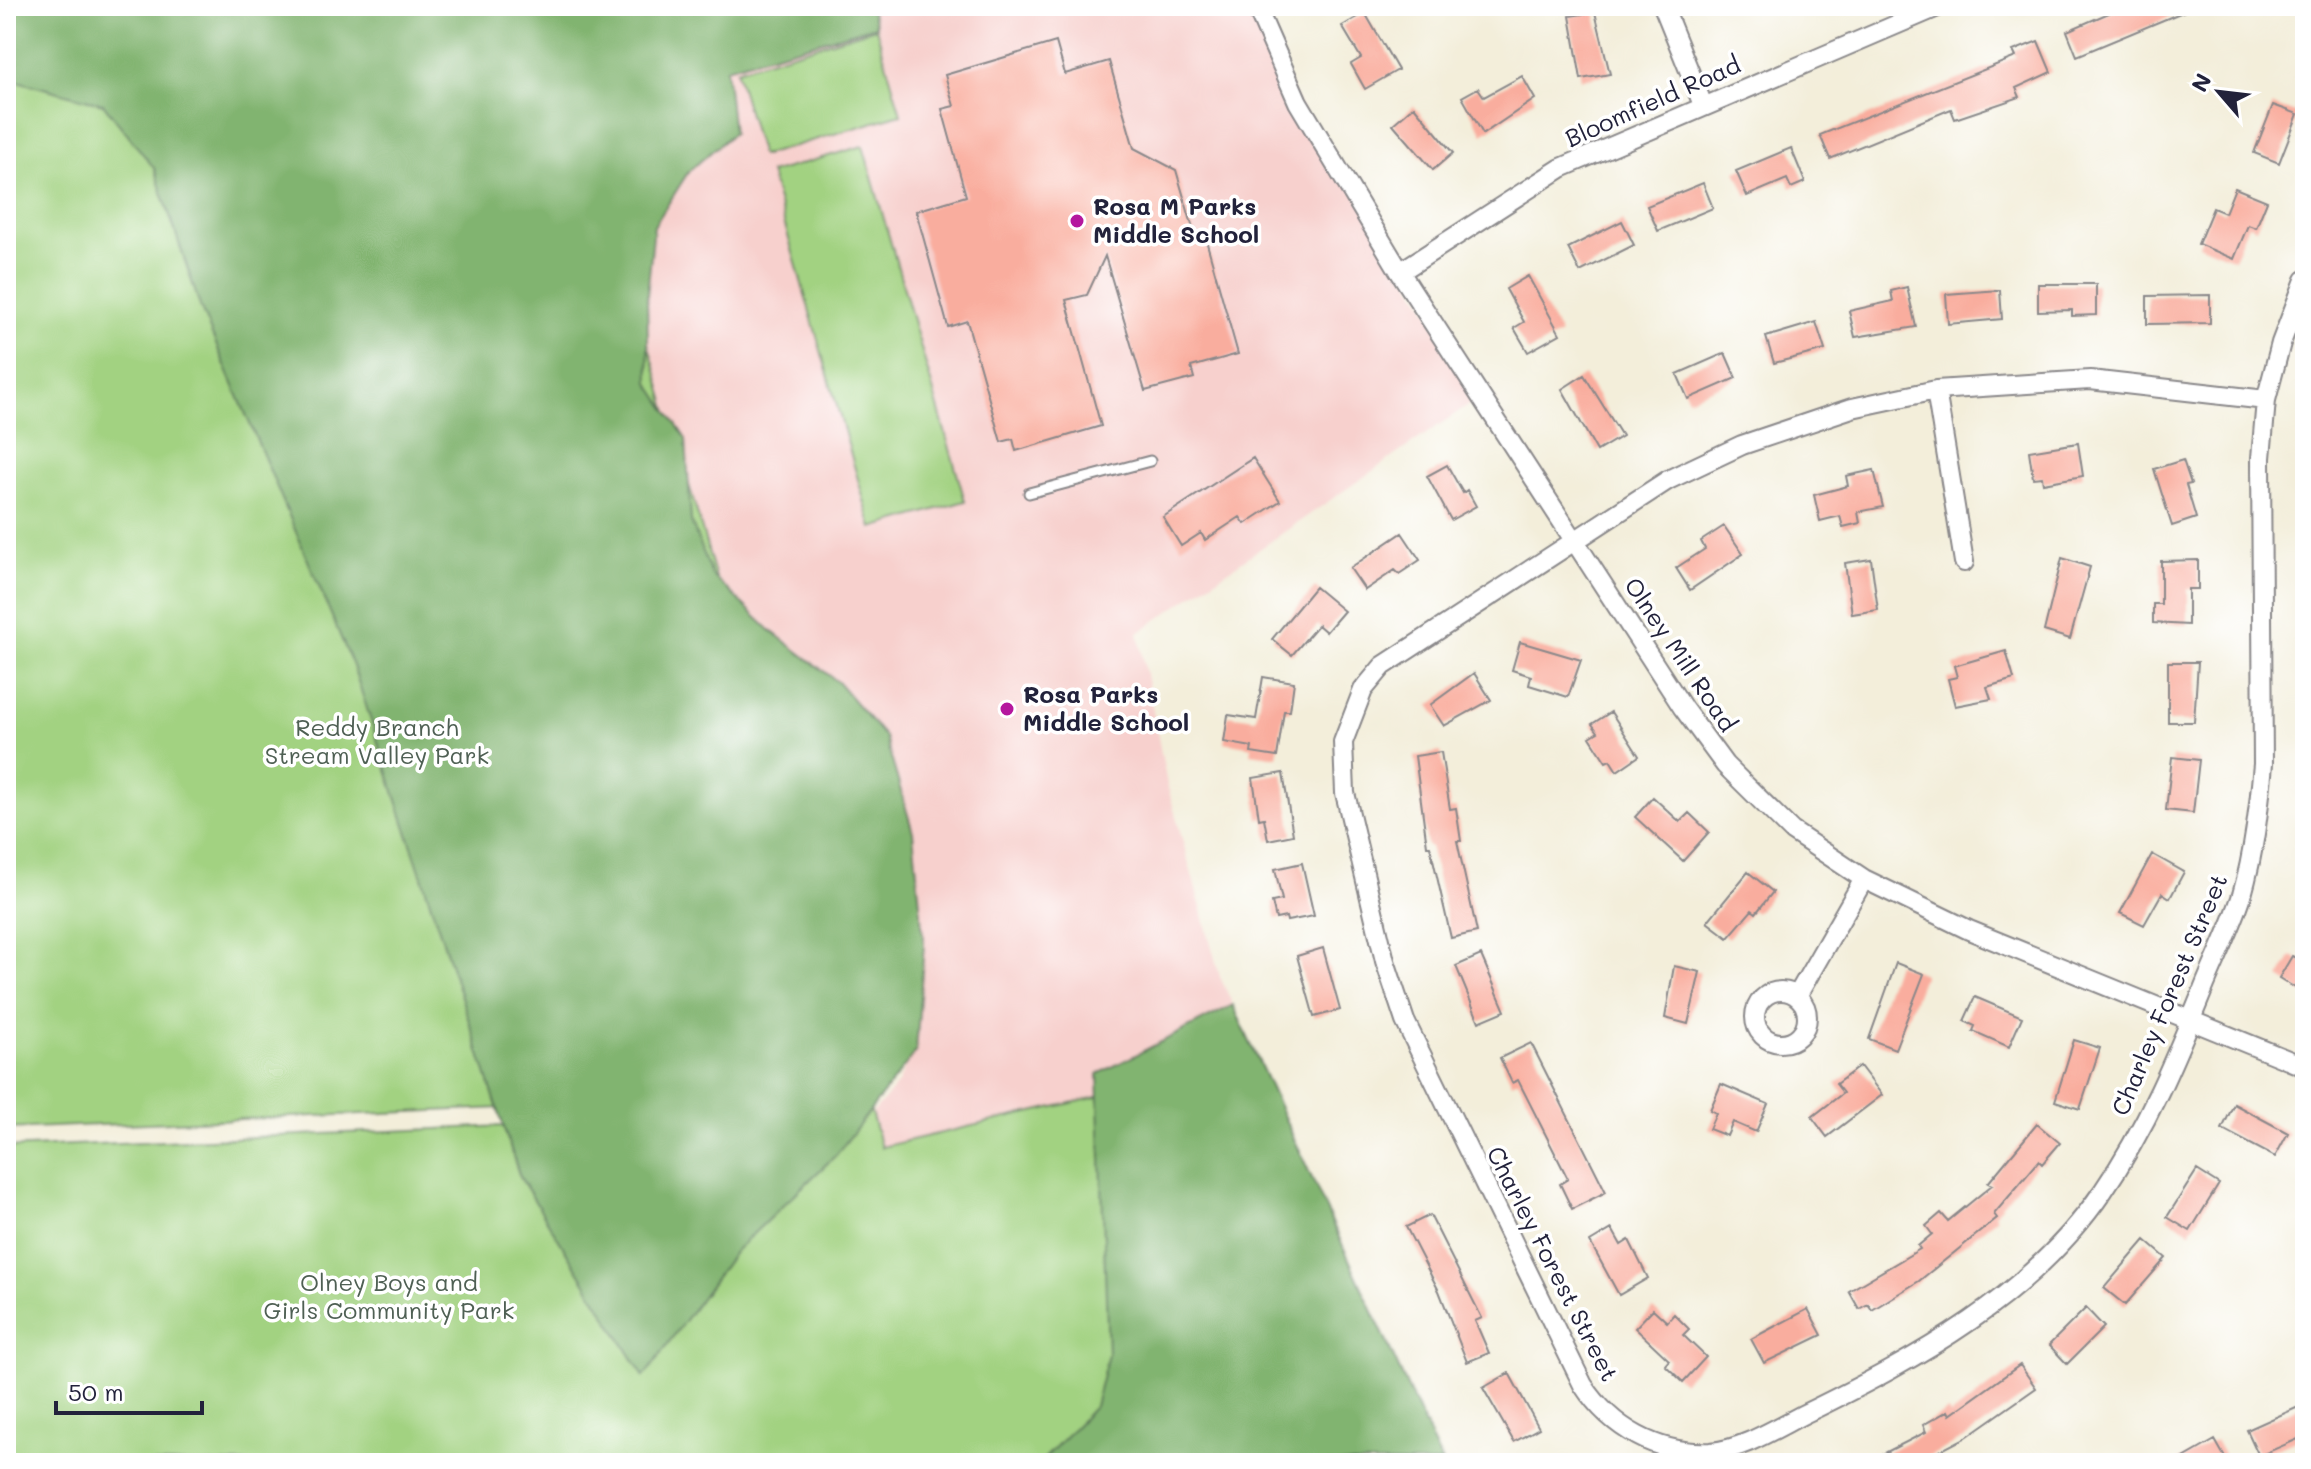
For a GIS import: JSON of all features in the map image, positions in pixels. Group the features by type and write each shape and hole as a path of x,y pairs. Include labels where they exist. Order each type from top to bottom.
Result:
{"street":[{"name":"Olney Mill Road","path":"1256,6 1298,102 1400,272 1683,708 1725,765 1792,831 1864,879 1969,930 2305,1067"},
{"path":"1663,6 1703,105"},
{"name":"Bloomfield Road","path":"1400,272 1561,168 1940,6"},
{"name":"Charley Forest Street","path":"2266,400 2090,380 1936,390 1852,408 1742,445 1668,480 1383,666 1363,690 1343,742 1345,781 1385,961 1405,1021 1583,1385 1599,1408 1616,1423 1657,1445 1676,1449 1726,1450 1906,1364 2002,1299 2040,1265 2101,1193 2149,1117 2241,896 2259,814 2263,764 2261,458 2266,400 2281,343 2305,280"},
{"path":"1936,390 1964,562"},
{"path":"1797,996 1864,879"}],"lane":[{"path":"1029,493 1150,461"}],"shaded area":[{"name":"Rosa Parks Middle School","path":"870,6 1256,6 1298,103 1481,396 1138,633 1167,784 1220,977 1233,1005 1098,1074 1104,1298 836,1155 898,1084 917,1038 770,630 712,575 649,383 647,296 654,226 689,171 733,133 725,68 875,26"}],"green space":[{"name":"Reddy Branch Stream Valley Park","path":"6,6 565,57 881,1147 1249,1062 1440,1463 6,1463 6,1148 503,1126 520,1177 564,1246 526,1107 6,1129"},
{"path":"6,6 870,6 876,26 726,68 733,133 689,171 654,226 647,296 649,383 686,439 691,521 712,575 770,630 838,682 885,737 913,832 924,945 916,1051 836,1155 735,1251 644,1377 520,1177 353,666 201,309 154,168 103,104 6,78"},
{"path":"876,28 901,114 761,156 736,70"},
{"path":"863,146 965,501 872,528 770,173"},
{"path":"1233,1005 1442,1463 1040,1463 1095,1406 1108,1354 1098,1074"}],"building":[{"path":"2125,6 2197,6 2077,56 2067,31"},
{"path":"1595,12 1610,74 1581,79 1570,16"},
{"path":"1365,13 1398,70 1365,89 1351,64 1361,58 1342,26"},
{"path":"2038,41 2051,72 2016,88 2020,97 1955,119 1951,109 1830,159 1820,135 2016,57 2013,51"},
{"path":"1056,42 1065,74 1109,61 1134,148 1176,170 1197,242 1206,240 1238,354 1191,367 1194,378 1145,391 1105,256 1087,295 1066,300 1101,426 1016,451 1013,439 1001,442 967,321 948,327 916,211 966,196 942,109 954,106 945,75"},
{"path":"1522,76 1535,99 1483,134 1462,97 1478,88 1484,97"},
{"path":"2273,105 2298,114 2279,163 2254,153"},
{"path":"1414,106 1453,153 1433,170 1393,124"},
{"path":"1791,148 1805,182 1791,188 1787,179 1747,196 1736,171"},
{"path":"1703,183 1713,208 1658,231 1647,206"},
{"path":"2235,188 2267,201 2256,228 2248,225 2234,259 2198,244 2213,208 2225,213"},
{"path":"1622,221 1634,245 1580,272 1568,248"},
{"path":"1528,276 1560,334 1528,352 1514,328 1524,322 1506,289"},
{"path":"2038,284 2096,284 2096,315 2072,316 2072,310 2038,311"},
{"path":"1907,287 1916,327 1855,337 1849,311 1893,301 1891,291"},
{"path":"2000,290 2002,319 1948,324 1946,294"},
{"path":"2210,295 2210,323 2147,324 2147,296"},
{"path":"1816,322 1825,350 1774,363 1766,337"},
{"path":"1725,353 1736,378 1688,399 1677,374"},
{"path":"1584,375 1622,436 1597,451 1562,389"},
{"path":"2078,443 2083,476 2043,483 2042,477 2033,478 2029,451"},
{"path":"1253,458 1280,501 1245,524 1240,517 1205,540 1201,533 1181,546 1163,517"},
{"path":"2183,460 2191,484 2186,485 2196,518 2172,526 2154,469"},
{"path":"1447,465 1463,493 1467,490 1476,506 1451,520 1427,476"},
{"path":"1874,470 1883,507 1858,512 1860,523 1843,527 1840,516 1820,521 1814,495 1848,486 1846,476"},
{"path":"1724,526 1743,554 1690,590 1676,568 1705,549 1701,541"},
{"path":"1402,533 1420,560 1399,574 1395,570 1365,590 1350,568"},
{"path":"2062,558 2090,567 2070,639 2044,631"},
{"path":"1871,559 1878,610 1852,614 1845,563"},
{"path":"2198,560 2198,589 2188,589 2188,625 2153,623 2153,604 2161,604 2161,561"},
{"path":"1315,587 1344,611 1326,632 1318,625 1292,655 1272,639"},
{"path":"1520,642 1581,660 1568,697 1529,685 1531,676 1512,670"},
{"path":"2006,651 2014,679 1987,687 1991,699 1955,706 1948,679 1957,677 1954,666"},
{"path":"2168,662 2198,662 2194,722 2168,722"},
{"path":"1474,673 1491,700 1444,726 1430,705"},
{"path":"1263,677 1294,682 1290,711 1284,711 1277,757 1251,753 1252,747 1224,742 1228,715 1256,719"},
{"path":"1611,712 1639,756 1617,771 1610,760 1606,762 1590,737 1598,732 1592,724"},
{"path":"1441,752 1450,809 1456,808 1461,841 1457,841 1477,932 1451,938 1430,846 1427,846 1415,756"},
{"path":"2172,757 2199,760 2193,813 2166,810"},
{"path":"1283,773 1293,835 1268,840 1264,818 1259,819 1253,778"},
{"path":"1653,797 1680,822 1689,813 1709,832 1683,861 1635,817"},
{"path":"2152,854 2184,872 2170,898 2162,893 2144,925 2120,913"},
{"path":"1302,863 1314,916 1287,921 1286,917 1276,919 1272,902 1282,900 1275,869"},
{"path":"1748,872 1773,892 1756,913 1752,910 1728,938 1707,922"},
{"path":"1323,948 1340,1010 1314,1017 1297,956"},
{"path":"1481,955 1505,1011 1479,1022 1456,966"},
{"path":"2292,956 2305,963 2305,994 2279,978"},
{"path":"1896,963 1924,974 1895,1049 1869,1039"},
{"path":"1674,966 1700,972 1688,1024 1665,1018"},
{"path":"1975,997 2022,1017 2009,1047 1973,1031 1975,1026 1964,1021"},
{"path":"2074,1040 2100,1048 2080,1109 2055,1101"},
{"path":"1531,1043 1606,1192 1572,1209 1560,1184 1568,1179 1518,1080 1512,1083 1500,1058"},
{"path":"1860,1066 1882,1095 1827,1137 1812,1117 1843,1093 1836,1084"},
{"path":"1721,1084 1768,1104 1756,1132 1733,1122 1727,1136 1709,1129 1716,1113 1710,1110"},
{"path":"2234,1104 2288,1133 2275,1157 2222,1129"},
{"path":"2037,1124 2060,1143 2042,1164 2039,1161 1994,1214 1997,1218 1919,1281 1872,1310 1868,1304 1859,1309 1849,1291 1920,1249 1918,1246 1932,1234 1926,1226 1941,1213 1948,1221 1992,1185 1988,1183"},
{"path":"2197,1170 2219,1184 2190,1231 2167,1217"},
{"path":"1430,1215 1482,1318 1475,1321 1489,1353 1467,1362 1439,1291 1406,1227"},
{"path":"1612,1229 1621,1245 1629,1240 1648,1278 1619,1295 1590,1242"},
{"path":"2145,1240 2166,1258 2125,1305 2104,1288"},
{"path":"2086,1308 2104,1327 2067,1364 2049,1345"},
{"path":"1653,1309 1667,1322 1674,1314 1689,1329 1683,1335 1706,1357 1683,1382 1665,1365 1669,1360 1635,1328"},
{"path":"1808,1309 1822,1335 1764,1363 1751,1339"},
{"path":"2020,1365 2036,1388 1965,1438 1917,1463 1865,1463 1926,1432 1923,1425 1948,1411 1950,1415"},
{"path":"1509,1373 1539,1428 1514,1442 1483,1388"},
{"path":"2305,1404 2305,1436 2259,1456 2247,1430"},
{"path":"2215,1440 2228,1463 2175,1463"}],"place":[{"name":"Rosa M Parks Middle School","path":"1077,221"},
{"name":"Rosa Parks Middle School","path":"1007,709"}],"park label":[{"name":"Olney Boys and Girls Community Park","path":"389,1297"}]}
